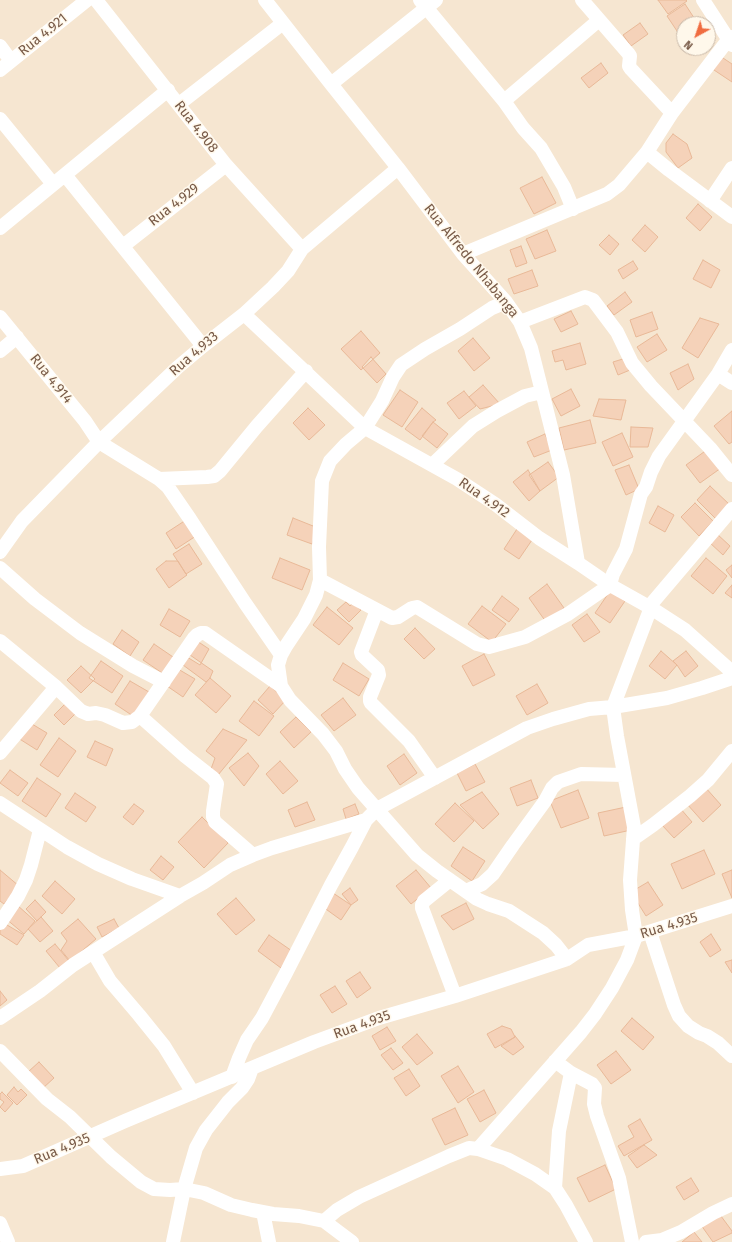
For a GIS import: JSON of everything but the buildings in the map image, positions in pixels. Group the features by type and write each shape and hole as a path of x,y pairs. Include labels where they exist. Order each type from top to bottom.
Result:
{"street":[{"name":"Rua 4.921","path":"6,65 87,0"},
{"name":"Rua 4.908","path":"96,0 226,165 302,249"},
{"name":"Rua Alfredo Nhabanga","path":"265,0 398,168 463,254 506,302 520,322 531,348 563,475 578,563"},
{"path":"582,0 628,53 630,56 629,66 631,69 672,113"},
{"path":"463,254 573,209 606,194 619,185 647,152 672,113 731,41 703,0"},
{"path":"331,84 428,2 523,128 541,148 564,187 573,209"},
{"path":"504,101 599,20"},
{"path":"179,104 283,23"},
{"path":"0,46 6,65"},
{"path":"0,228 168,90"},
{"path":"0,118 54,184"},
{"path":"647,152 732,217"},
{"name":"Rua 4.929","path":"123,246 226,165"},
{"name":"Rua 4.933","path":"0,552 22,521 99,442 178,367 244,314 273,287 288,271 302,249 398,168"},
{"path":"710,201 732,168"},
{"path":"65,175 203,346"},
{"path":"520,322 585,297 589,297 617,332 632,363 683,421 710,448 732,475"},
{"path":"281,686 278,665 281,655 304,619 316,595 320,580 319,547 322,481 330,461 346,444 365,428 386,394 393,377 401,365 492,308 506,302"},
{"name":"Rua 4.912","path":"244,314 365,428 457,479 539,538 610,585 651,608 685,630 732,672"},
{"name":"Rua 4.914","path":"0,317 85,421 99,442"},
{"path":"0,351 17,337"},
{"path":"320,580 392,618 398,617 412,608 417,607 477,644 489,647 525,637 568,614 610,585 612,574 626,549 641,494 646,487 659,456 718,374 732,350"},
{"path":"159,479 214,476 220,471 257,426 306,371"},
{"path":"718,374 732,383"},
{"path":"432,465 473,426 525,396 542,392"},
{"path":"99,442 159,479 168,487 281,655"},
{"path":"478,1149 595,1014 612,988 627,960 629,950 636,936 632,910 630,880 634,827 613,707 653,602 732,509"},
{"path":"0,568 35,599 80,633 133,666 164,682"},
{"path":"377,610 361,652 362,655 378,670 379,675 370,697 370,701 409,741 435,778"},
{"path":"0,641 56,687 81,711 88,714 96,713 105,715 123,723 132,722 140,716 197,635 201,632 205,633 281,686 290,700 323,734 336,751 358,788 418,855 437,871 477,899 509,911 528,922 543,933 567,959"},
{"path":"232,1077 247,1040 269,1005 366,820 377,809 527,728 589,709 613,707 667,698 732,678"},
{"path":"0,753 56,687"},
{"path":"140,716 185,756 213,778 217,784 213,811 215,822 253,854"},
{"path":"633,839 690,796 708,780 732,751"},
{"path":"466,891 482,884 493,874 512,845 545,801 552,788 558,782 581,774 624,775"},
{"path":"0,803 67,847 98,864 132,879 180,896"},
{"path":"0,1018 40,991 73,965 230,865 253,854 366,820"},
{"path":"0,922 15,901 26,880 40,830"},
{"path":"450,880 424,901 422,905 455,996"},
{"name":"Rua 4.935","path":"0,1169 23,1166 124,1121 314,1042 379,1018 455,996 567,959 588,945 636,936 732,906"},
{"path":"650,932 674,1005 680,1016 688,1026 718,1043 732,1056"},
{"path":"93,952 110,981 164,1046 193,1093"},
{"path":"0,1051 47,1099 70,1117 111,1157 141,1182 154,1189 184,1189 204,1193 231,1205 263,1212 299,1216 324,1221 352,1242"},
{"path":"555,1061 571,1073 592,1084 595,1088 594,1104 619,1178 632,1242"},
{"path":"173,1242 184,1189 196,1148 206,1130 228,1102 242,1088 248,1079 252,1068"},
{"path":"555,1188 559,1131 571,1073"},
{"path":"324,1221 337,1210 359,1197 469,1148 478,1149 507,1159 535,1174 555,1188 586,1242"},
{"path":"646,1242 662,1240 681,1232 713,1213 732,1204"},
{"path":"263,1212 269,1242"},
{"path":"0,1223 8,1242"}],"shaded area":[{"path":"0,0 732,0 732,1242 0,1242"}]}
